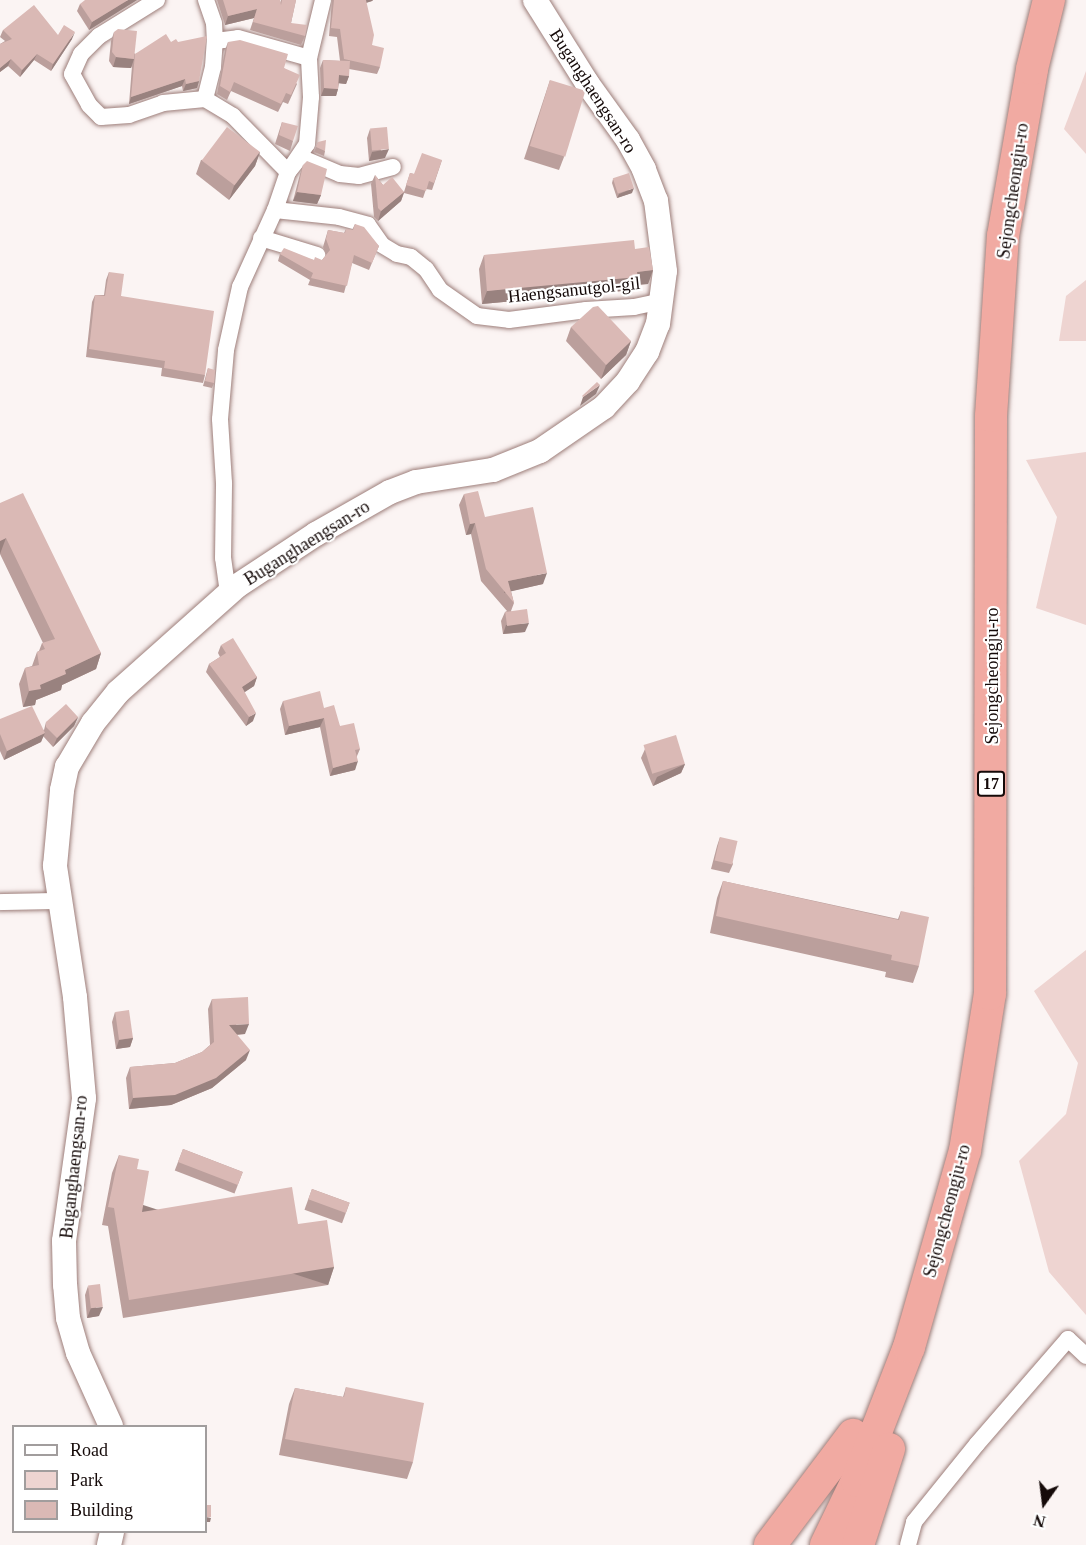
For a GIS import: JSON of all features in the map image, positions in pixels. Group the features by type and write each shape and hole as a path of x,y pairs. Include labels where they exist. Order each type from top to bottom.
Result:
{"highway":[{"name":"Sejongcheongju-ro","path":"808,1545 906,1303 957,1122 976,930 976,408 986,217 1006,90 1029,0"},
{"name":"Sejongcheongju-ro","path":"826,1545 857,1481 909,1347 965,1151 990,994 992,416 1003,236 1032,69 1049,0"},
{"path":"858,1545 888,1452 897,1376"},
{"path":"770,1545 853,1435"}],"street":[{"path":"157,0 99,36 81,54 72,74 89,105 101,117 129,115 163,103 205,99 233,116 288,172"},
{"path":"205,99 213,67 214,41 213,23 207,0"},
{"path":"228,593 224,558 224,483 220,419 226,350 240,287 275,210 288,172 307,144 311,97 309,58 323,0"},
{"name":"Buganghaengsan-ro","path":"111,1425 78,1353 67,1307 64,1241 84,1098 75,996 55,866 62,790 67,767 77,748 118,692 228,593 316,534 390,492 416,482 493,470 516,463 574,430 604,407 628,381 647,352 658,324 665,271 656,201 644,169 628,140 587,83 535,0"},
{"path":"214,41 238,38 309,58"},
{"path":"300,157 340,174 359,176 393,167"},
{"name":"Haengsanutgol-gil","path":"275,210 339,217 368,225 382,245 397,254 411,257 426,269 440,290 477,316 509,320 586,310 634,307 662,301"},
{"path":"261,238 317,255"},
{"path":"0,902 60,901"},
{"path":"908,1545 914,1522 977,1444 1068,1339 1086,1356"}],"green space":[{"path":"1086,71 1086,154 1064,129"},
{"path":"1086,280 1086,341 1059,341 1066,296"},
{"path":"1086,452 1086,625 1036,608 1057,517 1026,460"},
{"path":"1086,950 1086,1315 1049,1272 1019,1161 1066,1114 1078,1063 1034,991"}],"building":[{"path":"85,0 128,0 92,22 80,4"},
{"path":"223,0 280,0 281,5 282,0 296,0 291,23 307,25 305,36 253,22 257,9 228,16"},
{"path":"334,0 366,0 374,35 372,45 384,48 380,67 344,59 340,29 331,28"},
{"path":"34,5 58,35 64,25 75,32 53,64 37,54 22,70 11,59 0,68 0,44 12,39 3,30"},
{"path":"118,29 137,31 134,59 116,57 112,52 114,32"},
{"path":"166,34 171,42 176,39 178,42 207,36 199,81 186,84 185,79 131,97 135,54"},
{"path":"240,40 288,54 284,68 300,75 291,95 286,93 281,104 234,82 230,92 220,86 228,42"},
{"path":"323,60 350,61 349,76 339,75 338,89 324,88"},
{"path":"550,80 585,91 565,157 530,146"},
{"path":"282,122 298,126 293,141 279,135"},
{"path":"227,127 260,152 234,185 202,161"},
{"path":"387,127 389,149 372,150 370,128"},
{"path":"326,140 325,151 316,147 318,142"},
{"path":"422,153 442,160 434,183 429,181 426,191 406,185 410,173 414,174"},
{"path":"307,161 327,169 321,195 297,192 303,165"},
{"path":"629,173 634,188 618,193 613,178"},
{"path":"375,175 383,185 392,177 404,192 381,211 378,208"},
{"path":"355,224 364,227 379,246 372,263 354,255 347,286 311,278 313,273 280,254 284,248 314,260 315,257 322,260 330,250 326,239 328,230 345,233 346,229 353,230"},
{"path":"634,240 635,249 649,247 653,270 637,272 638,277 487,291 484,255"},
{"path":"109,272 124,274 121,296 214,311 205,375 164,368 165,361 89,349 95,295 105,296"},
{"path":"598,306 631,341 606,365 571,327 593,307"},
{"path":"208,368 215,370 214,383 205,381"},
{"path":"597,382 600,385 582,396"},
{"path":"478,491 485,517 533,507 547,573 508,581 514,603 486,569 475,523 470,524 464,494"},
{"path":"23,493 101,653 65,670 66,674 40,685 41,689 29,691 25,668 39,665 37,652 45,649 42,643 55,639 6,538 0,541 0,503"},
{"path":"527,609 529,623 507,626 505,612"},
{"path":"233,638 257,677 242,687 256,713 249,717 209,664 226,653 221,645"},
{"path":"320,691 324,708 334,705 340,726 354,723 360,749 355,750 358,761 333,768 324,718 289,726 283,701"},
{"path":"66,704 78,717 57,738 46,727 46,722"},
{"path":"32,706 45,733 7,751 0,734 0,719"},
{"path":"676,735 685,764 652,774 643,745"},
{"path":"720,837 738,841 732,864 715,860"},
{"path":"723,881 899,920 901,911 929,917 919,966 891,960 892,955 716,916"},
{"path":"248,997 249,1024 229,1025 250,1050 216,1078 175,1095 133,1098 130,1067 175,1063 202,1052 214,1042 212,999"},
{"path":"129,1010 133,1038 119,1040 115,1012"},
{"path":"183,1149 243,1172 238,1185 178,1162"},
{"path":"119,1155 139,1159 137,1169 149,1171 142,1212 292,1187 298,1224 327,1220 334,1267 129,1300 114,1208 108,1207"},
{"path":"312,1189 350,1203 346,1213 308,1199"},
{"path":"100,1284 103,1307 91,1308 88,1285"},
{"path":"346,1387 424,1403 413,1462 285,1439 295,1388 344,1397"},
{"path":"207,1505 211,1505 211,1517 207,1517"}]}
